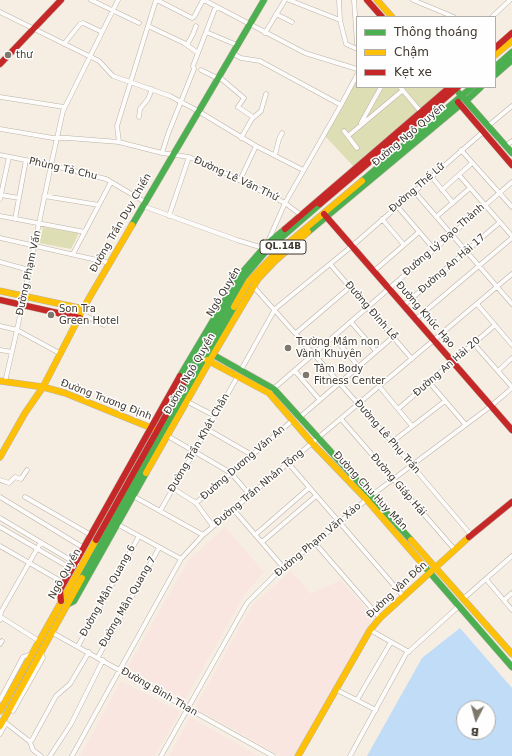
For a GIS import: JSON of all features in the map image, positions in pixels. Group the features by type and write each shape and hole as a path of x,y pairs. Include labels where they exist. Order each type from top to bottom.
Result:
{"main road":[{"path":"0,64 61,0"},
{"name":"Đường Trần Duy Chiến","path":"0,457 25,413 43,387 110,263 198,110 264,0"},
{"path":"367,0 381,16"},
{"path":"377,0 391,16"},
{"path":"496,47 512,33"},
{"path":"496,54 512,41"},
{"path":"496,66 512,52"},
{"path":"496,74 512,60"},
{"name":"Ngô Quyền","path":"64,603 76,566 159,432 211,354 249,281 274,255 464,98 471,88"},
{"path":"464,98 479,88"},
{"path":"451,89 464,98 512,153"},
{"path":"451,89 458,103 512,165"},
{"name":"Ngô Quyền","path":"48,631 159,432 196,355 244,277 266,247 451,89"},
{"name":"Đường Ngô Quyền","path":"266,247 421,112 451,89"},
{"name":"Đường Ngô Quyền","path":"211,354 253,286 275,261 325,214"},
{"name":"Đường Khúc Hạo","path":"325,214 512,430"},
{"path":"0,291 24,296 82,313"},
{"path":"0,300 22,305 82,313"},
{"name":"Đường Chu Huy Mân","path":"200,348 274,389 372,495 512,654"},
{"name":"Đường Chu Huy Mân","path":"196,355 269,393 312,443 366,499 512,667"},
{"name":"Đường Ngô Quyền","path":"159,432 133,496 74,601 64,603 60,590 76,566 90,535 159,432 186,401 207,360"},
{"name":"Đường Trương Định","path":"2,381 43,387 64,393 159,432"},
{"name":"Đường Vân Đồn","path":"298,756 370,630 380,618 471,535 512,502"},
{"name":"QL.14B","path":"0,711 4,693 32,654 39,641 48,631"},
{"name":"QL.14B","path":"3,724 41,651 48,631"}],"street":[{"path":"91,0 139,23"},
{"path":"0,97 64,107 118,0"},
{"path":"119,142 117,126 157,0 192,18 203,0 265,33 305,52 356,69"},
{"path":"265,33 285,0"},
{"path":"289,0 340,20"},
{"path":"339,0 340,20 346,44 356,49"},
{"path":"354,0 356,30"},
{"path":"413,0 452,16"},
{"path":"493,16 510,0"},
{"path":"162,153 216,6"},
{"path":"0,12 99,61 113,76 152,89 198,110 241,138 303,170"},
{"path":"276,14 292,22"},
{"path":"64,44 80,24 83,23 102,32"},
{"path":"148,26 187,45 198,53"},
{"path":"187,45 196,26"},
{"path":"206,32 237,45"},
{"path":"232,53 241,58 260,61 342,105"},
{"path":"201,70 218,77 244,98 238,107 253,118"},
{"path":"266,247 285,203 342,105 356,77"},
{"path":"360,126 380,88"},
{"path":"139,117 140,109 148,99 152,89"},
{"path":"348,136 402,89 421,112"},
{"path":"241,138 253,118 262,109 266,94"},
{"path":"488,126 512,106"},
{"name":"Đường Phạm Vấn","path":"2,381 12,352 17,330 50,165 64,107"},
{"name":"Đường Lê Văn Thứ","path":"0,129 53,138 57,137 119,142 162,153 189,157 240,180 285,203 301,215"},
{"path":"344,131 357,148"},
{"name":"Đường Thế Lữ","path":"352,246 483,132"},
{"path":"275,155 282,133"},
{"path":"506,146 512,141"},
{"path":"240,180 256,146"},
{"path":"461,150 512,207"},
{"name":"Phùng Tả Chu","path":"0,155 50,165 106,179 144,204 169,216 237,240 266,247"},
{"path":"9,156 0,197 19,198"},
{"path":"169,216 189,157"},
{"path":"15,219 26,160"},
{"path":"442,190 472,163"},
{"path":"416,319 512,237 459,174"},
{"path":"431,176 453,203"},
{"path":"74,254 110,182"},
{"name":"Đường Lý Đạo Thành","path":"269,393 512,182"},
{"path":"436,217 470,188"},
{"path":"414,191 512,304"},
{"path":"44,196 99,205"},
{"path":"397,206 434,249"},
{"path":"0,216 85,232"},
{"path":"382,219 404,245"},
{"name":"Đường An Hải 17","path":"404,305 500,222"},
{"path":"374,271 419,232"},
{"path":"0,238 110,263"},
{"path":"241,370 275,309 352,246"},
{"path":"0,262 29,270"},
{"name":"Đường Đinh Lễ","path":"330,264 412,359"},
{"name":"Đường Trần Nhân Tông","path":"72,756 181,559 203,535 233,509 289,464 512,274"},
{"name":"Đường Lê Phụ Trần","path":"253,286 392,442 471,535"},
{"path":"296,333 350,287"},
{"path":"477,304 512,345"},
{"path":"82,313 104,325"},
{"path":"351,322 376,351"},
{"name":"Đường An Hải 20","path":"398,409 495,325"},
{"path":"0,326 17,330 61,354"},
{"path":"334,337 358,366"},
{"path":"300,416 393,337"},
{"path":"474,344 512,388"},
{"path":"0,350 12,352"},
{"path":"498,371 512,358"},
{"path":"295,371 319,399"},
{"name":"Đường Trần Khát Chân","path":"160,511 238,376"},
{"path":"429,382 465,424"},
{"path":"379,386 412,426"},
{"name":"Đường Phạm Văn Xảo","path":"161,756 247,603 283,567 315,543 366,499 491,406 512,388"},
{"path":"186,401 215,416"},
{"path":"392,442 445,401"},
{"name":"Đường Giáp Hải","path":"341,419 455,550"},
{"name":"Đường Dương Văn An","path":"174,489 196,503 293,420"},
{"path":"207,429 252,455"},
{"path":"159,432 195,451 231,473 250,495"},
{"path":"289,464 404,597"},
{"path":"0,480 9,483 15,477 21,479 27,470"},
{"path":"255,535 309,488"},
{"path":"133,496 203,535"},
{"path":"262,542 316,496"},
{"path":"0,497 84,548"},
{"path":"25,497 90,535"},
{"path":"196,503 214,526"},
{"path":"233,509 283,567"},
{"path":"0,518 58,552 76,566"},
{"path":"117,524 181,559"},
{"path":"0,527 54,558 76,566"},
{"path":"23,541 27,534"},
{"name":"Đường Mân Quang 6","path":"78,646 139,536"},
{"path":"39,641 1,615 41,542"},
{"path":"315,543 380,618"},
{"path":"0,546 64,583"},
{"name":"Đường Mân Quang 7","path":"98,657 159,548"},
{"path":"54,558 58,552"},
{"path":"464,599 512,556"},
{"path":"486,579 512,610"},
{"path":"504,600 512,593"},
{"path":"350,756 409,652 459,606"},
{"path":"370,630 409,652"},
{"name":"Đường Bình Than","path":"48,631 89,652 273,756"},
{"path":"357,700 391,642"},
{"path":"30,742 56,696 70,684 89,652"},
{"path":"50,756 71,724 103,660"},
{"path":"335,689 376,710"},
{"path":"0,700 4,693"},
{"path":"0,734 3,724 30,742 33,750 41,756"}],"shaded area":[{"path":"225,527 264,572 245,594 185,700 127,668 188,561"},
{"path":"291,571 311,594 341,580 373,617 294,756 281,756 195,708 252,605"},
{"path":"121,681 180,712 155,756 80,756"},
{"path":"190,717 259,756 169,756"}],"green space":[{"path":"356,76 356,88 446,88 447,90 356,169 324,135"},
{"path":"43,227 79,233 71,249 39,243"}],"water":[{"path":"460,628 512,688 512,756 367,756 422,658"}],"traffic: fast":[{"path":"132,225 264,0"},
{"path":"496,66 512,52"},
{"path":"496,74 512,60"},
{"path":"362,181 471,88"},
{"path":"466,101 480,88"},
{"path":"459,93 512,153"},
{"path":"308,232 460,105"},
{"path":"185,381 244,277 267,250 320,204"},
{"path":"180,376 240,275 268,243 285,229"},
{"path":"82,578 234,307"},
{"path":"210,353 274,389 411,540"},
{"path":"68,604 74,601 146,473"},
{"path":"425,567 512,667"}],"traffic: slow":[{"path":"377,0 391,16"},
{"path":"496,54 512,41"},
{"path":"234,307 249,281 274,255 362,181"},
{"path":"0,457 25,413 43,387 88,300 132,225"},
{"path":"146,473 258,279 275,261 308,232"},
{"path":"0,291 84,309"},
{"path":"207,360 269,393 312,443 366,499 425,567"},
{"path":"0,381 43,387 65,393 154,429"},
{"path":"298,756 370,630 380,618 469,537"},
{"path":"0,711 96,540"},
{"path":"411,540 512,654"},
{"path":"0,726 82,578"}],"traffic: jam":[{"path":"0,64 61,0"},
{"path":"367,0 381,16"},
{"path":"496,47 512,33"},
{"path":"285,229 449,88"},
{"path":"320,204 457,88"},
{"path":"458,102 512,165"},
{"path":"324,214 512,430"},
{"path":"0,300 80,318"},
{"path":"61,601 60,590 180,376"},
{"path":"96,540 185,381"},
{"path":"469,537 512,502"}],"place":[{"name":"thư","path":"8,55"},
{"name":"Son Tra Green Hotel","path":"51,315"},
{"name":"Trường Mầm non Vành Khuyên","path":"288,348"},
{"name":"Tâm Body Fitness Center","path":"306,375"}]}
